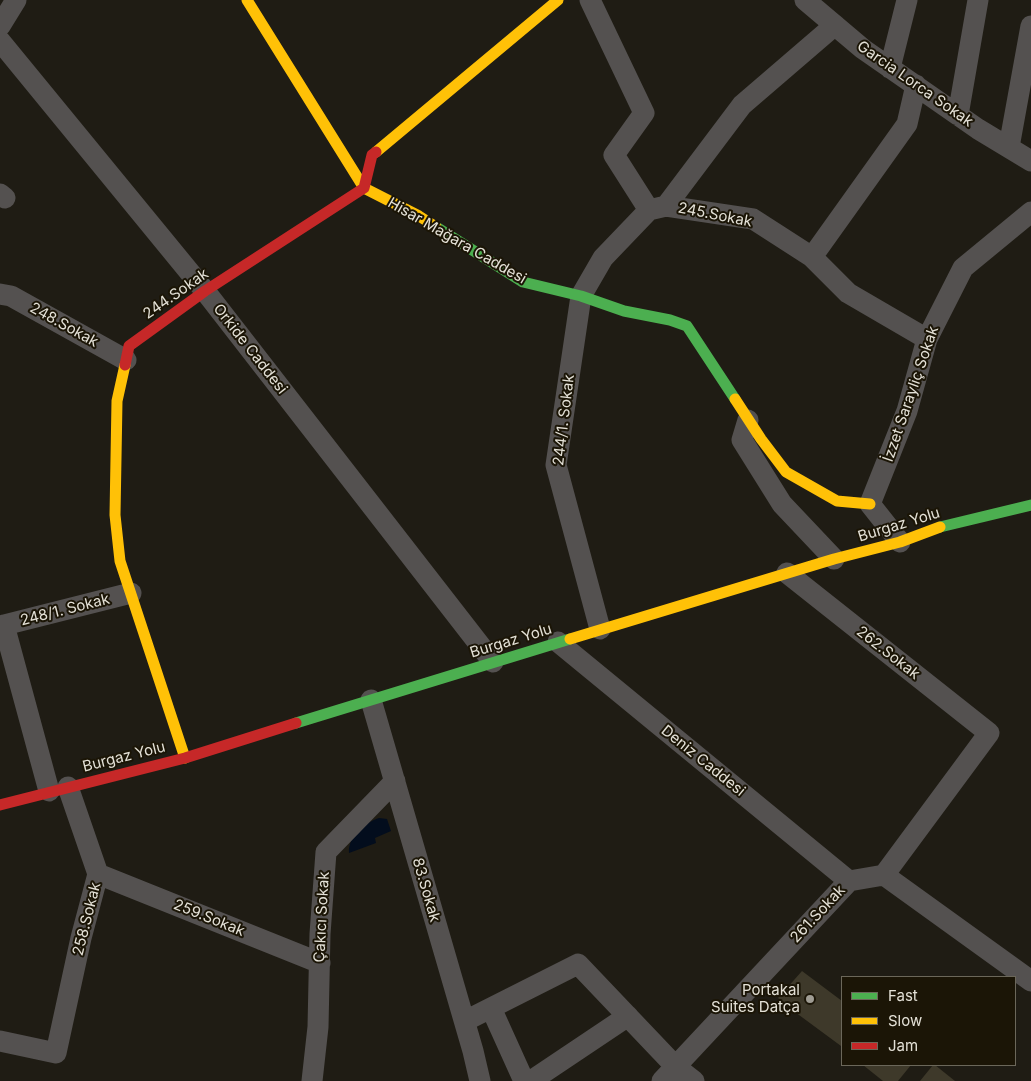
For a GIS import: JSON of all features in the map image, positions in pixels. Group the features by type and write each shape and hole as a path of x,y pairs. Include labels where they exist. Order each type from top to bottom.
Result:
{"street":[{"path":"0,26 16,0"},
{"path":"247,0 364,188"},
{"path":"364,188 372,155 558,0"},
{"path":"590,0 644,113 614,155 658,208"},
{"name":"Garcia Lorca Sokak","path":"805,0 890,68 958,115 1031,161"},
{"path":"890,68 907,0"},
{"path":"958,115 978,0"},
{"path":"581,296 603,258 658,208 742,105 834,25"},
{"path":"1009,147 1031,26"},
{"name":"Orkide Caddesi","path":"3,55 205,291 493,662"},
{"path":"812,257 907,124 916,85"},
{"name":"244.Sokak","path":"185,758 120,561 115,515 116,401 129,346 205,291 364,188"},
{"name":"Hisar Mağara Caddesi","path":"364,188 419,216 523,282 581,296 624,311 670,320 687,326 761,440 786,472 837,501 870,504"},
{"name":"245.Sokak","path":"658,208 753,219 812,257 848,293 927,339"},
{"name":"İzzet Sarayliç Sokak","path":"870,504 907,411 927,339 963,268 1031,212"},
{"name":"248.Sokak","path":"0,294 11,296 126,360"},
{"name":"244/1. Sokak","path":"581,296 556,465 600,629"},
{"path":"748,420 742,440 782,504 834,559"},
{"path":"870,504 900,542"},
{"name":"Burgaz Yolu","path":"0,805 185,758 600,629 834,559 900,542 930,530 1031,505"},
{"name":"262.Sokak","path":"787,573 989,733 884,876"},
{"name":"248/1. Sokak","path":"2,626 131,593"},
{"name":"258.Sokak","path":"0,1041 56,1053 81,938 98,874 59,789 2,626"},
{"name":"Deniz Caddesi","path":"558,642 849,881"},
{"name":"83.Sokak","path":"371,700 465,1021 480,1081"},
{"name":"Çakıcı Sokak","path":"312,1081 318,1027 320,934 326,852 395,781"},
{"name":"259.Sokak","path":"98,874 320,963"},
{"path":"884,876 1031,981"},
{"name":"261.Sokak","path":"669,1074 849,881 884,876"},
{"path":"465,1021 578,964 628,1016 669,1074 694,1081"},
{"path":"491,1008 524,1081"},
{"path":"531,1081 628,1016"}],"water":[{"path":"379,818 387,819 391,831 375,838 376,843 349,853 351,841 358,831 368,823"}],"building":[{"name":"Portakal Suites Datça","path":"802,971 841,1000 841,1046 799,1015 778,998"},
{"path":"864,1066 910,1066 898,1081 883,1081"},
{"path":"932,1066 936,1066 955,1081 920,1081"}],"traffic: fast":[{"path":"436,227 523,282 581,296 624,311 670,320 687,326 735,399"},
{"path":"940,527 1031,505"},
{"path":"296,723 570,639"}],"traffic: slow":[{"path":"247,0 364,188 419,216 436,227"},
{"path":"376,152 558,0"},
{"path":"125,365 117,401 115,515 120,561 185,758"},
{"path":"735,399 761,439 786,472 837,501 870,504"},
{"path":"570,639 834,559 900,542 940,527"}],"traffic: jam":[{"path":"125,365 129,346 205,291 364,188 372,155 376,152"},
{"path":"0,805 185,758 296,723"}],"place":[{"name":"Portakal Suites Datça","path":"810,999"}]}
